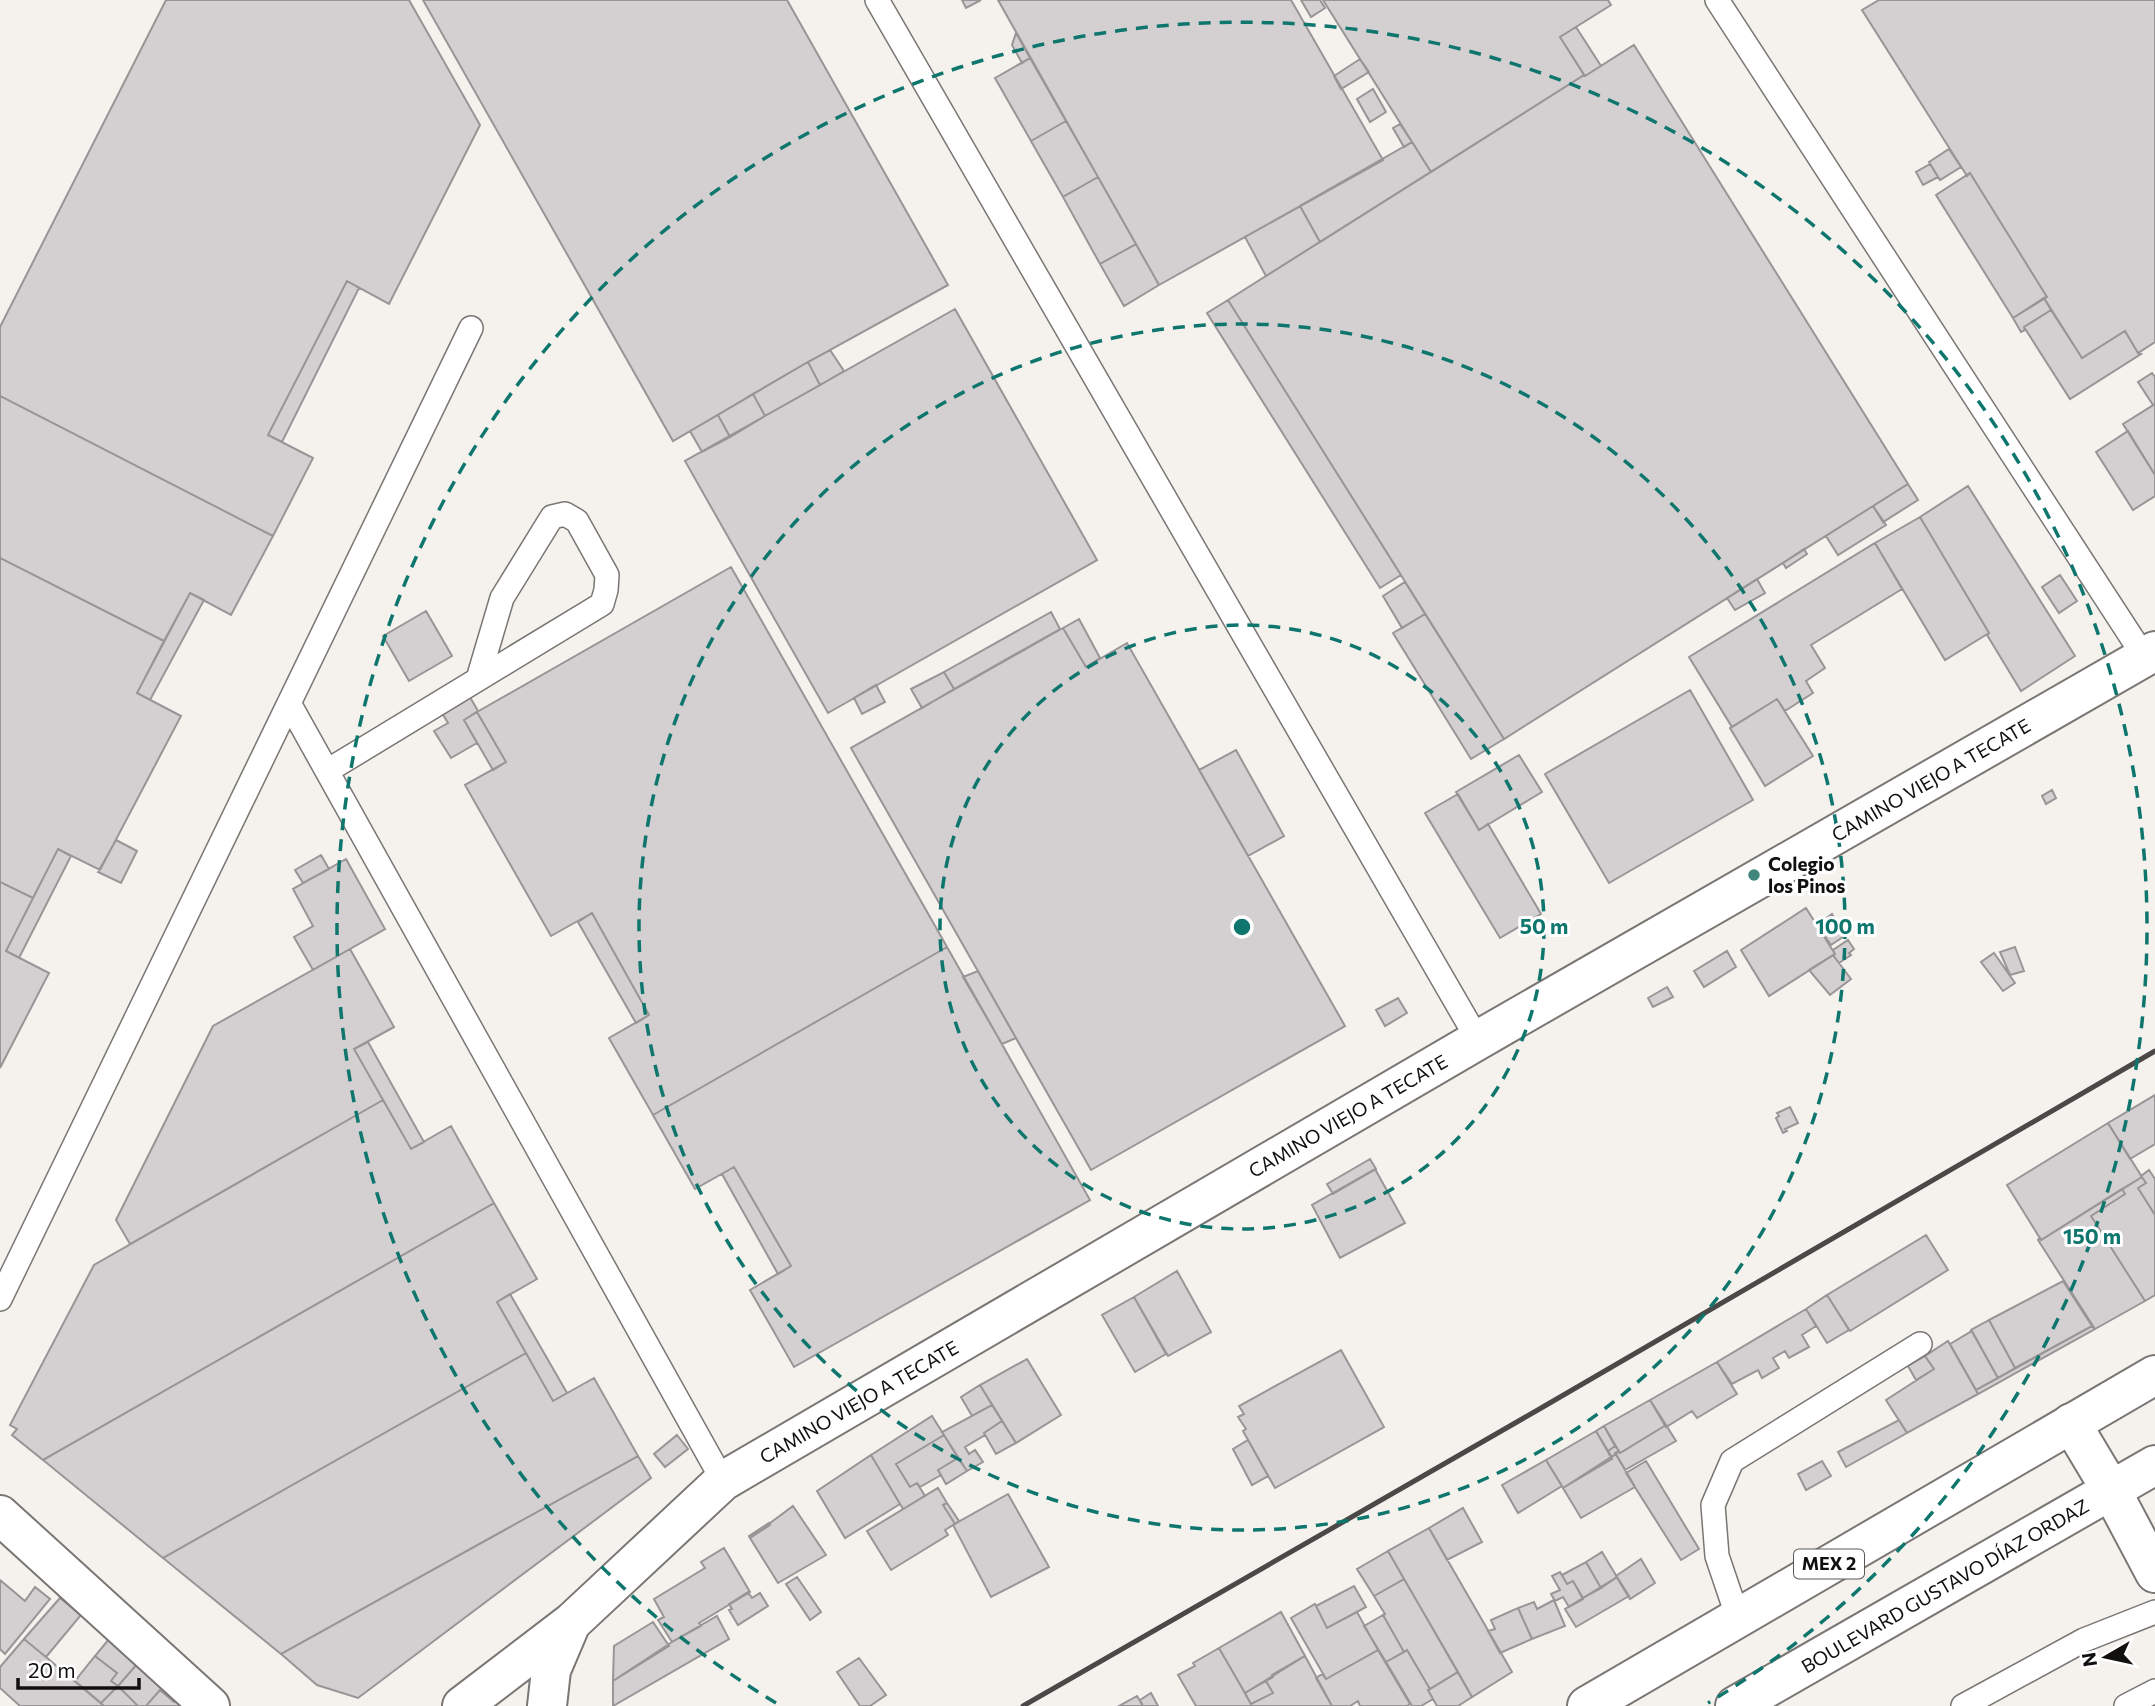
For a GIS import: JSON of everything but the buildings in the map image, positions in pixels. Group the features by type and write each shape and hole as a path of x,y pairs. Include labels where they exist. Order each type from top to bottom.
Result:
{"street":[{"name":"CAMINO VIEJO A TECATE","path":"462,1706 572,1622 723,1481 1478,1040 2150,655"},
{"name":"MEX 2","path":"1587,1706 2155,1375"},
{"path":"2071,1423 2111,1490 2155,1573"},
{"name":"BOULEVARD GUSTAVO DÍAZ ORDAZ","path":"1735,1706 2155,1465"},
{"path":"0,1515 210,1706"},
{"name":"CAMINO VIEJO A TECATE","path":"547,1706 551,1670 572,1622"}],"lane":[{"path":"877,0 1478,1040"},
{"path":"1717,0 2150,655"},
{"path":"0,1299 471,328"},
{"path":"327,771 602,604 607,575 577,521 565,514 552,517 502,598 478,679"},
{"path":"289,703 723,1481"},
{"path":"1738,1618 1717,1556 1713,1505 1732,1461 1920,1344"},
{"path":"1963,1706 2084,1640 2155,1612"},
{"path":"2126,1706 2155,1690"}],"railway":[{"path":"1023,1706 2155,1051"}],"place":[{"name":"Colegio los Pinos","path":"1754,875"}]}
